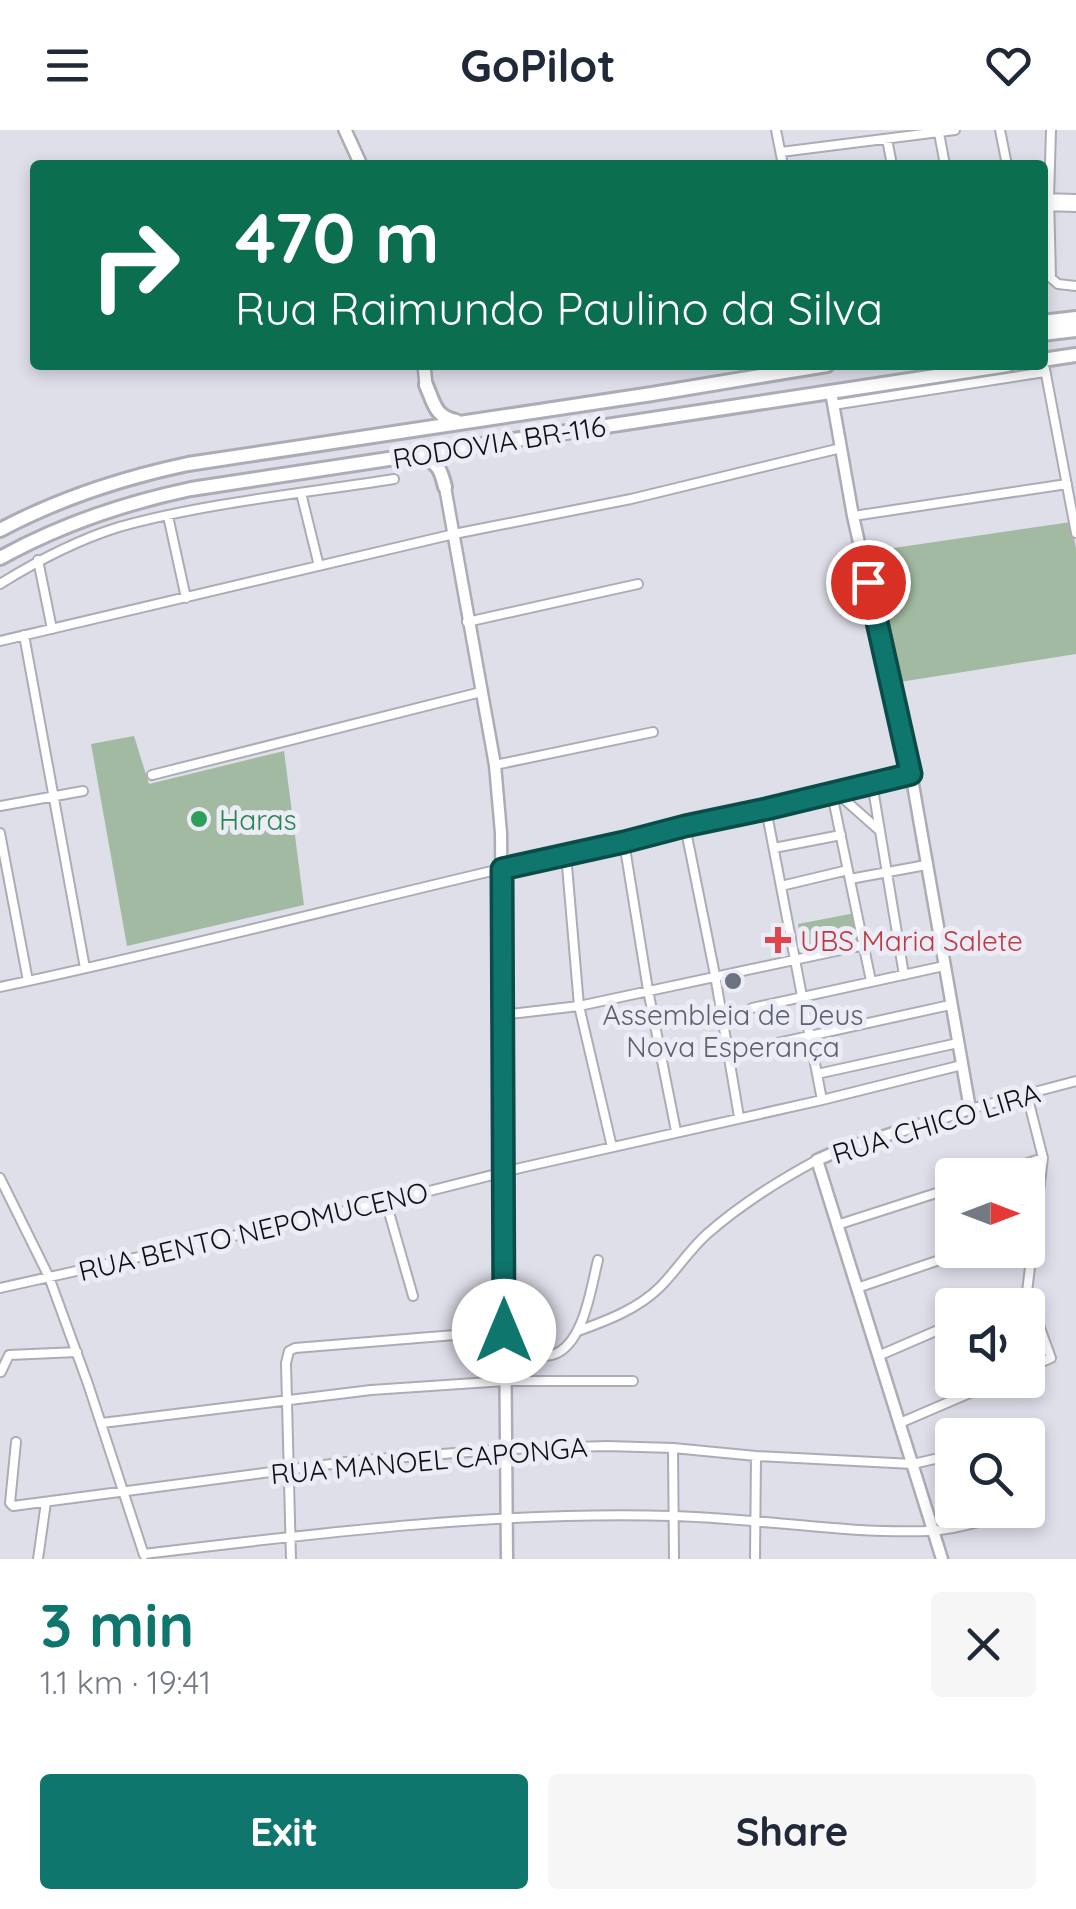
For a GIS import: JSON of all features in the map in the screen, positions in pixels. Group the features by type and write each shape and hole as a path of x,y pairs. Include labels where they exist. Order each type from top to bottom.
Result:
{"highway":[{"path":"1048,321 1076,318"},
{"path":"1048,333 1076,330"},
{"path":"1048,363 1076,356"},
{"name":"RODOVIA BR-116","path":"0,530 78,494 148,472 796,370"},
{"name":"RODOVIA BR-116","path":"0,558 80,520 153,497 226,483 832,398 981,370"},
{"path":"426,385 440,415 464,423"},
{"path":"412,430 427,415 426,385"},
{"path":"445,488 447,466 462,448"},
{"path":"418,455 438,466 445,488"}],"main road":[{"path":"345,130 359,160"},
{"path":"424,370 426,385"}],"street":[{"path":"776,130 782,160"},
{"path":"780,152 955,130"},
{"path":"1000,130 1006,160"},
{"path":"1048,173 1051,130"},
{"path":"939,133 944,160"},
{"path":"887,139 891,160"},
{"path":"1048,202 1076,199"},
{"path":"1048,202 1076,206"},
{"path":"1048,232 1051,278 1058,284 1076,286"},
{"path":"970,1109 911,774 853,516 832,398 1007,370"},
{"path":"1046,370 1076,533"},
{"path":"0,641 841,448"},
{"path":"0,584 38,560 105,532 168,516 394,479"},
{"path":"853,516 1067,484"},
{"path":"445,488 496,766 502,869 507,1559"},
{"path":"301,494 319,566"},
{"path":"168,516 186,598"},
{"path":"38,560 52,629"},
{"path":"468,622 638,584"},
{"path":"24,636 85,968"},
{"path":"152,775 481,692"},
{"path":"496,766 653,732"},
{"path":"0,988 911,774"},
{"path":"872,784 904,975"},
{"path":"0,806 83,791"},
{"path":"834,793 880,831"},
{"path":"834,793 871,981"},
{"path":"766,809 822,1100"},
{"path":"685,826 739,1117"},
{"path":"0,834 28,982"},
{"path":"774,848 841,835"},
{"path":"624,842 676,1132"},
{"path":"566,854 579,1006 612,1147"},
{"path":"781,886 926,866"},
{"path":"502,1015 579,1006 864,945"},
{"path":"752,1008 944,966"},
{"path":"759,1047 950,1004"},
{"path":"817,1074 958,1042"},
{"name":"RUA BENTO NEPOMUCENO","path":"0,1288 386,1202 962,1065"},
{"name":"RUA CHICO LIRA","path":"505,1356 553,1354 567,1346 578,1331 626,1311 660,1286 694,1246 730,1214 760,1192 818,1160 970,1109 1076,1081"},
{"path":"1027,1095 1044,1158"},
{"path":"818,1160 942,1559"},
{"path":"0,1178 49,1278 145,1556 290,1536 507,1518 674,1516 932,1531 946,1528"},
{"path":"837,1225 935,1193"},
{"path":"386,1202 414,1296"},
{"path":"578,1331 598,1260"},
{"path":"857,1288 935,1262"},
{"path":"291,1559 286,1358 289,1350 504,1331"},
{"path":"878,1356 935,1331"},
{"path":"1045,1340 1052,1358 1045,1361"},
{"path":"1,1372 10,1356 76,1352"},
{"path":"102,1424 371,1390 505,1382 633,1381"},
{"path":"900,1423 958,1398"},
{"name":"RUA MANOEL CAPONGA","path":"16,1442 10,1505 354,1461 506,1450 606,1446 913,1464 935,1459"},
{"path":"673,1448 674,1559"},
{"path":"755,1559 756,1456"},
{"path":"38,1559 46,1502"}],"green space":[{"path":"1071,522 1076,549 1076,654 900,682 873,551"},
{"name":"Haras","path":"134,736 149,784 284,751 304,905 127,946 91,744"},
{"path":"855,913 861,941 803,953 798,924"}],"place":[{"name":"Haras","path":"199,819"},
{"name":"UBS Maria Salete","path":"778,940"},
{"name":"Assembleia de Deus Nova Esperança","path":"733,981"}],"route":[{"path":"504,1331 502,869 911,774 868,582"}]}
